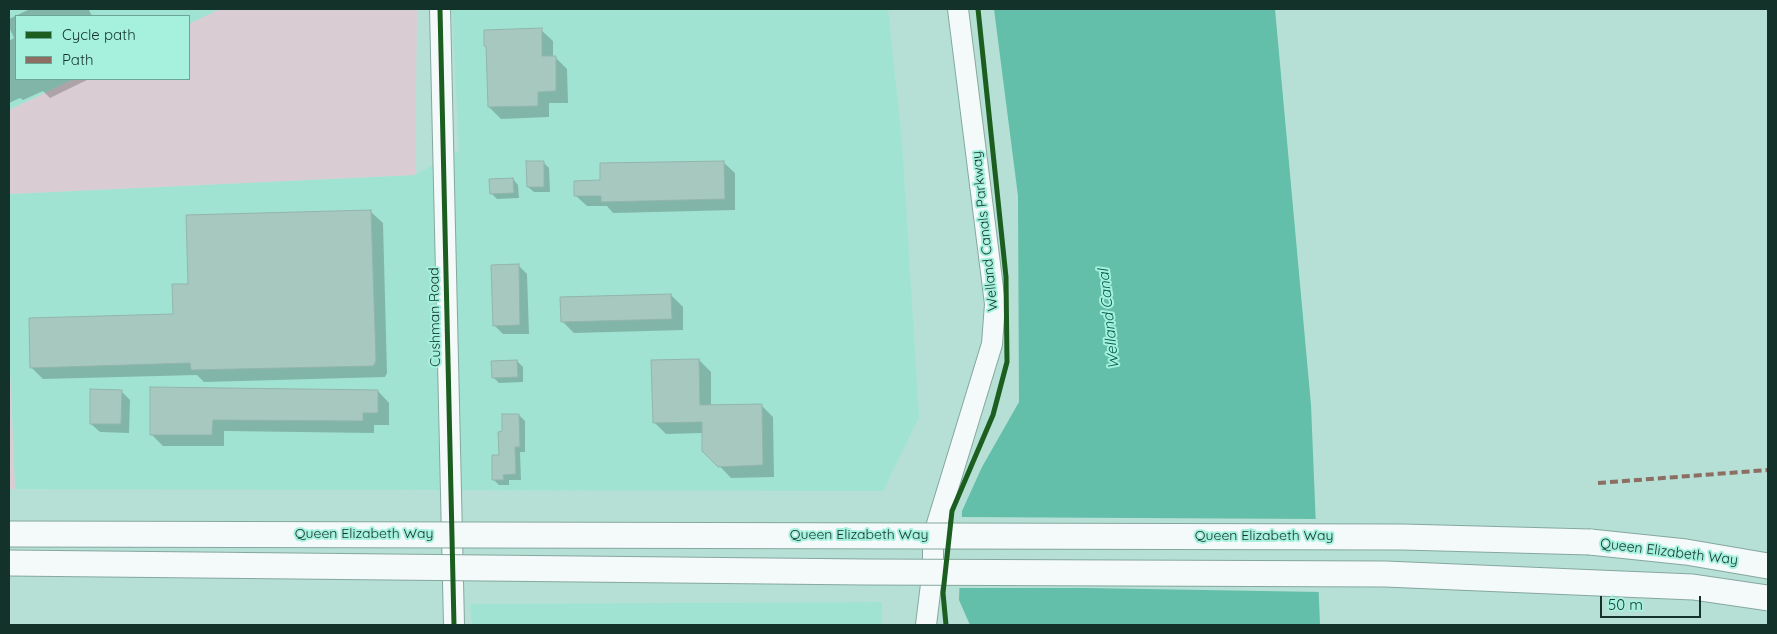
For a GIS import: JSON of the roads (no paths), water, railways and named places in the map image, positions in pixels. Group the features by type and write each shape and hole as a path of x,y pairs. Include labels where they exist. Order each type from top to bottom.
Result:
{"highway":[{"name":"Queen Elizabeth Way","path":"9,534 1403,537 1590,542 1686,552 1768,566"},
{"path":"9,563 885,572 1385,574 1693,587 1768,598"}],"main road":[{"name":"Cushman Road","path":"440,9 454,625"},
{"name":"Welland Canals Parkway","path":"926,625 933,568 933,537 992,344 995,304 958,9"}],"water":[{"name":"Welland Canal","path":"994,9 1275,9 1311,405 1320,625 970,625 959,600 962,511 982,467 1019,402 1018,196"}]}
